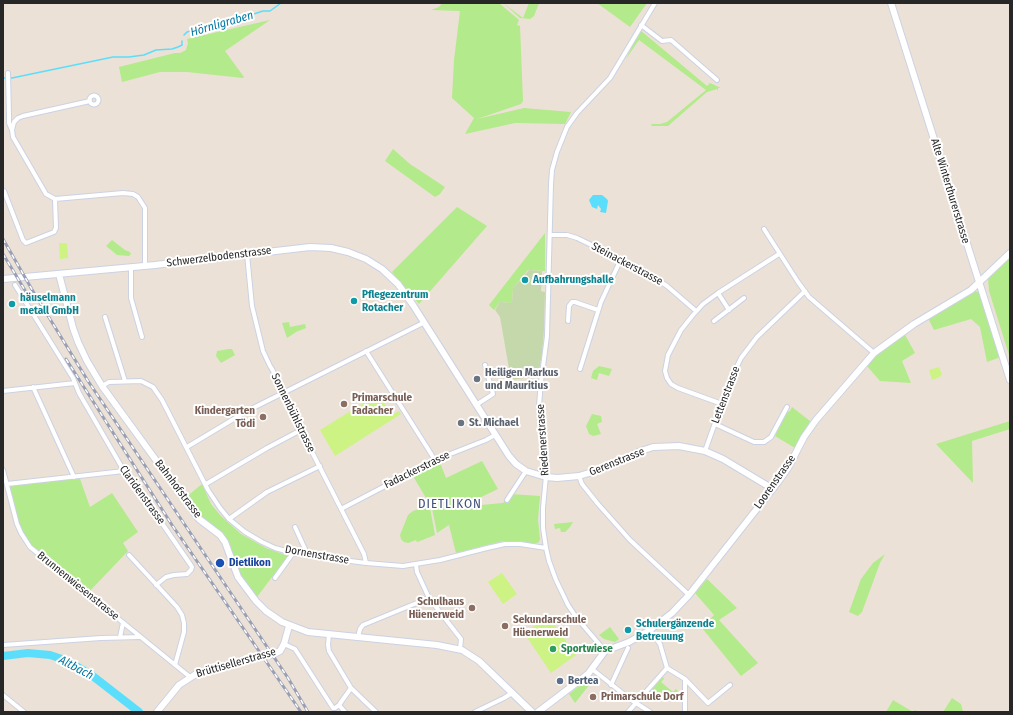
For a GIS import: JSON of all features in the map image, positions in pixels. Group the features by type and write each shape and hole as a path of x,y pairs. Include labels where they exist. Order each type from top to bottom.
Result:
{"street":[{"name":"Riedenerstrasse","path":"606,651 576,617 568,605 556,580 546,548 543,528 546,465 539,405 548,336 552,170 561,139 577,114 610,78 621,62 655,3"},
{"name":"Alte Winterthurerstrasse","path":"891,3 1010,380"},
{"path":"641,25 662,41 671,40 717,80"},
{"path":"8,74 9,123 15,142 46,194 55,199 126,193 133,194 138,197 145,208 145,265"},
{"path":"12,130 14,122 23,116 90,101 91,97 93,96 96,96 99,99 96,105 91,104 90,101"},
{"path":"4,191 23,240 26,243 54,232 56,228 55,199"},
{"path":"764,229 779,254 805,291 814,301 874,353"},
{"name":"Steinackerstrasse","path":"550,235 574,237 644,271 661,281 696,311"},
{"name":"Schwerzelbodenstrasse","path":"59,274 310,247 331,248 357,255 376,266 384,274 392,278 404,292 513,461 526,471 546,477"},
{"name":"Loorenstrasse","path":"538,712 592,669 606,651 628,642 650,630 672,613 689,595 773,489 788,468 804,437 816,420 874,353 914,324 965,294 1010,252"},
{"name":"Sonnenbühlstrasse","path":"247,254 252,306 261,342 270,366 364,554 366,563"},
{"path":"722,404 676,388 670,383 666,376 665,366 673,344 681,330 696,311 718,292 779,254"},
{"path":"580,368 598,310 621,260"},
{"path":"131,267 131,298 142,337"},
{"path":"3,279 59,274"},
{"name":"Bahnhofstrasse","path":"59,274 78,342 102,386 196,515 217,532 225,542 238,577 256,601 275,618 289,626 308,632 436,645 460,649 469,653 479,661 532,712"},
{"name":"Claridenstrasse","path":"15,285 44,330 124,471 149,504 192,567 187,574 166,577 156,585"},
{"name":"Lettenstrasse","path":"705,451 734,371 747,349 761,333 805,291"},
{"path":"718,292 728,310"},
{"path":"714,321 744,298"},
{"path":"568,321 569,306 572,302 598,310"},
{"path":"105,317 125,381"},
{"path":"187,447 247,411 423,323"},
{"path":"366,351 434,460"},
{"path":"476,405 493,394 485,365"},
{"name":"Dornenstrasse","path":"102,386 109,382 125,381 141,381 150,384 158,394 215,501 229,518 245,532 275,548 304,555 403,566 416,565 505,544 520,544 546,548"},
{"path":"3,391 75,383"},
{"path":"33,387 74,477"},
{"path":"715,424 754,442 764,442 771,437 787,406"},
{"path":"206,484 301,430"},
{"name":"Fadackerstrasse","path":"341,509 434,460 486,440 495,435"},
{"name":"Gerenstrasse","path":"546,477 557,478 579,476 602,469 628,456 653,447 679,446 705,451 723,459 773,489"},
{"path":"229,518 267,492 320,466"},
{"name":"Brunnenwiesenstrasse","path":"3,470 17,524 30,547 190,677"},
{"path":"7,484 124,471"},
{"path":"507,500 526,471"},
{"path":"579,476 588,492 611,520 640,550 689,595"},
{"path":"295,527 305,549 304,555"},
{"path":"275,578 293,553"},
{"path":"129,555 177,607 182,615 184,632 175,665"},
{"path":"416,565 417,572 429,598 461,639 460,649"},
{"path":"358,637 360,629 363,626 429,598"},
{"path":"120,637 123,623"},
{"name":"Brüttisellerstrasse","path":"157,712 175,689 190,677 201,672 240,661 274,654 281,650 289,626"},
{"path":"650,630 660,644 667,668 685,679 708,703 730,685"},
{"path":"329,634 328,647 330,653 351,688 376,712"},
{"path":"3,645 140,637"},
{"path":"284,644 295,649 333,708 338,706 351,688"},
{"path":"611,685 628,648"},
{"path":"628,712 667,668"},
{"path":"592,669 611,685 650,712"},
{"path":"685,679 685,712"},
{"path":"475,712 512,693"},
{"path":"3,695 24,712"},
{"path":"338,706 345,712"}],"green space":[{"path":"442,3 499,3 519,20 517,25 520,26 523,101 521,104 477,119 524,108 571,112 565,124 515,123 465,134 474,118 452,98 454,60 460,11 431,10 439,7"},
{"path":"503,3 523,18 529,3 539,3 534,16 530,19 520,18"},
{"path":"597,3 647,3 630,27"},
{"path":"270,20 225,51 244,77 243,78 187,72 160,72 122,82 119,67 180,53 186,50 188,43 187,39"},
{"path":"640,30 707,86 710,83 721,88 718,88 718,91 717,89 707,92 668,126 652,126 651,124 667,122 706,90 639,40 626,59"},
{"path":"393,149 410,164 445,187 440,194 435,197 385,161"},
{"path":"457,207 487,226 419,304 392,272"},
{"path":"545,233 545,271 528,270 513,288 512,303 500,302 494,310 489,305"},
{"path":"112,240 131,254 129,256 117,255 106,246"},
{"path":"59,243 67,243 68,258 60,259"},
{"path":"1010,256 1010,358 989,291 988,278"},
{"path":"529,270 542,271 541,291 545,292 542,354 538,376 511,380 500,317 495,310 500,302 512,303 513,288"},
{"path":"974,291 979,292 1001,357 987,362 980,327 971,319 934,330 928,318"},
{"path":"289,322 290,327 305,324 306,328 287,338 282,323"},
{"path":"904,333 915,353 902,361 911,383 880,381 866,365 876,355"},
{"path":"232,349 235,355 221,363 216,356 217,351"},
{"path":"599,366 612,369 609,376 599,373 597,380 591,378 593,371"},
{"path":"939,367 942,374 940,377 932,380 929,370"},
{"path":"378,394 392,415 399,411 401,414 335,456 320,430"},
{"path":"792,407 810,421 795,448 775,436 786,413 790,411"},
{"path":"592,414 601,416 602,422 597,424 601,434 593,436 589,434 586,426"},
{"path":"1010,421 1010,429 972,441 973,483 936,444"},
{"path":"439,460 446,478 482,461 498,489 473,501 476,507 474,508 481,505 503,503 511,494 540,496 538,519 539,542 534,544 517,541 503,541 456,553 449,525 468,512 437,533 432,508 413,476 413,473"},
{"path":"79,476 90,507 112,493 138,532 123,543 128,551 87,594 36,552 21,533 7,484"},
{"path":"202,484 211,504 221,516 241,534 266,548 288,556 257,597 240,574 229,545 200,517 185,498"},
{"path":"424,507 430,508 435,535 417,542 416,540 408,543 404,542 400,535 408,515 413,511"},
{"path":"573,522 565,532 561,532 560,528 555,529 554,524"},
{"path":"885,554 880,563 862,612 858,616 849,612 861,579 873,563"},
{"path":"502,573 517,594 503,604 488,582"},
{"path":"707,579 737,608 719,620 758,663 741,676 702,628 714,615 695,593"},
{"name":"Sportwiese","path":"546,618 552,626 554,624 576,655 551,673 524,633"},
{"path":"610,627 619,639 615,642 604,639 599,635"},
{"path":"591,677 594,679 575,703 569,694"},
{"path":"663,677 664,679 661,682 673,692 676,689 678,691 667,702 662,698 659,701 660,697 657,693 651,690"},
{"path":"952,698 961,704 963,712 943,712"},
{"path":"893,700 913,712 886,712"}],"water":[{"path":"593,195 602,195 607,199 606,213 600,212 601,209 598,205 597,209 592,207 589,200"}],"waterway":[{"name":"Hörnligraben","path":"184,35 187,32 213,24 226,23 263,11 270,11 281,3"},
{"path":"3,78 12,78 113,57 144,55 156,50 178,47 182,45 182,41"},
{"name":"Altbach","path":"3,656 28,653 50,655 68,661 94,677 139,712"}],"railway":[{"path":"3,239 88,381 288,678 308,712"},
{"path":"3,254 26,292"},
{"path":"66,359 172,525 301,712"}],"place":[{"name":"Aufbahrungshalle","path":"525,280"},
{"name":"Pflegezentrum Rotacher","path":"354,301"},
{"name":"häuselmann metall GmbH","path":"12,304"},
{"name":"Heiligen Markus und Mauritius","path":"477,379"},
{"name":"Primarschule Fadacher","path":"344,404"},
{"name":"Kindergarten Tödi","path":"263,417"},
{"name":"St. Michael","path":"461,423"},
{"name":"Dietlikon","path":"220,563"},
{"name":"Schulhaus Hüenerweid","path":"472,608"},
{"name":"Sekundarschule Hüenerweid","path":"505,626"},
{"name":"Schulergänzende Betreuung","path":"628,630"},
{"name":"Sportwiese","path":"553,649"},
{"name":"Bertea","path":"560,681"},
{"name":"Primarschule Dorf","path":"593,697"}],"district":[{"name":"DIETLIKON","path":"450,504"}]}
